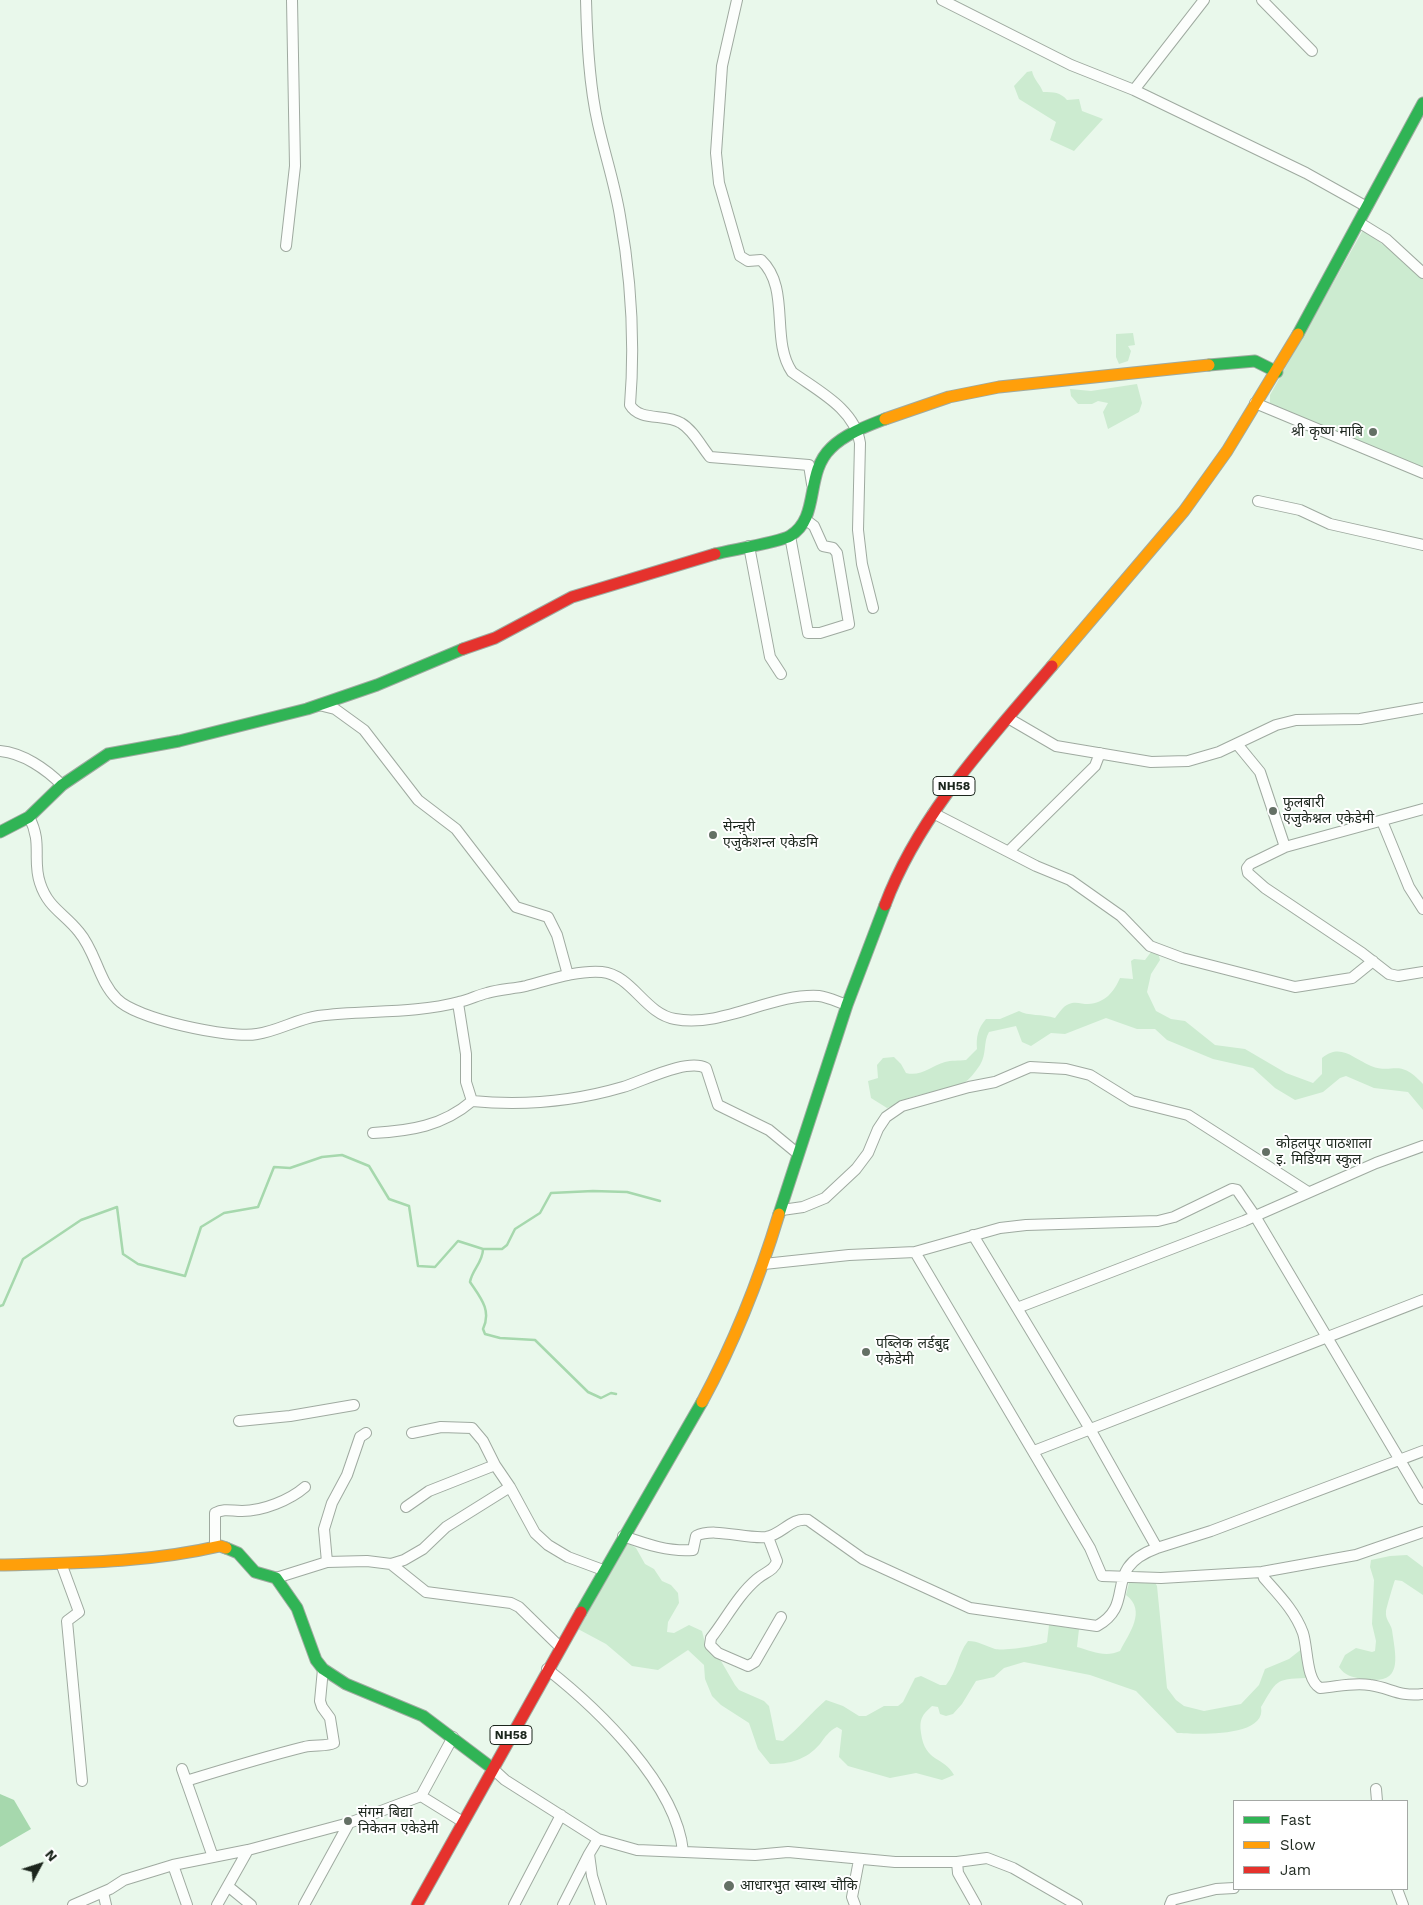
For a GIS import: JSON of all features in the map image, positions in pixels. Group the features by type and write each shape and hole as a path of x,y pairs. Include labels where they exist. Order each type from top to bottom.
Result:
{"main road":[{"name":"NH58","path":"417,1905 547,1669 700,1406 730,1350 764,1264 847,1005 896,875 933,813 1008,718 1184,511 1227,451 1255,403 1277,372 1360,223 1423,103"},
{"path":"0,832 29,817 62,785 108,754 179,741 318,705 377,685 444,655 495,638 580,594 632,576 790,536 806,520 812,485 820,460 831,447 858,430 898,412 999,387 1178,367 1255,361 1277,372"},
{"path":"0,1565 131,1561 181,1555 220,1546 238,1553 255,1572 276,1578 297,1608 316,1660 324,1669 346,1684 423,1716 492,1768"}],"street":[{"path":"286,246 295,166 292,0"},
{"path":"586,0 588,56 598,123 615,187 624,250 631,320 630,405 638,414 669,418 681,423 690,431 710,457 808,465 812,485"},
{"path":"737,0 722,66 716,154 719,182 740,256 744,259 760,260 767,266 778,301 781,348 786,364 792,372 845,412 858,430 860,443 858,530 862,564 873,608"},
{"path":"942,0 1072,65 1134,90 1306,173 1367,207"},
{"path":"1134,90 1204,0"},
{"path":"1262,0 1312,51"},
{"path":"1360,223 1386,239 1423,272"},
{"path":"1255,403 1423,474"},
{"path":"1258,501 1300,510 1330,524 1423,545"},
{"path":"790,536 808,633 820,633 849,624 837,553 834,548 823,546 814,526 806,520"},
{"path":"749,546 770,657 781,674"},
{"path":"318,705 335,709 356,722 364,730 418,800 456,829 516,907 548,916 557,935 568,975"},
{"path":"1008,718 1056,746 1151,762 1188,761 1238,744 1276,725 1296,720 1360,719 1423,708"},
{"path":"1238,744 1260,772 1284,847"},
{"path":"0,751 20,757 48,772 62,785"},
{"path":"1009,851 1095,766 1100,753"},
{"path":"1423,809 1382,821 1355,826 1284,847 1250,864 1247,868 1248,873 1265,888 1373,961 1389,974 1398,976 1423,972"},
{"path":"933,813 1036,866 1070,880 1121,916 1150,946 1182,958 1295,987 1352,978 1373,961"},
{"path":"29,817 37,832 38,881 52,907 79,931 109,989 119,1001 144,1014 234,1036 258,1034 318,1016 393,1011 458,1002 488,992 520,988 568,975 603,972 620,979 651,1008 674,1020 705,1019 744,1012 805,996 821,996 847,1005"},
{"path":"1382,821 1410,887 1423,909"},
{"path":"458,1002 466,1054 466,1082 472,1101"},
{"path":"374,1133 426,1127 450,1117 472,1101 530,1104 575,1097 623,1087 676,1068 701,1065 706,1068 718,1106 769,1130 798,1153"},
{"path":"782,1210 803,1207 825,1198 862,1161 886,1116 902,1106 969,1087 995,1082 1030,1067 1066,1069 1090,1075 1132,1101 1188,1115 1308,1192"},
{"path":"1017,1308 1150,1258 1423,1146"},
{"path":"764,1264 916,1252 973,1235 1026,1225 1158,1221 1174,1217 1232,1189 1241,1194 1255,1216 1423,1499"},
{"path":"973,1235 1090,1429 1157,1548"},
{"path":"916,1252 958,1322 991,1383 1034,1451 1090,1548 1099,1574 1107,1578 1122,1578 1262,1572 1356,1555 1423,1532"},
{"path":"1034,1451 1423,1300"},
{"path":"239,1421 290,1416 354,1406"},
{"path":"412,1433 442,1427 472,1428 483,1441 495,1466 510,1487 535,1533 548,1545 568,1557 605,1568"},
{"path":"327,1562 324,1529 332,1503 347,1475 360,1437 366,1433"},
{"path":"622,1539 654,1547 683,1551 693,1550 696,1536 703,1532 768,1537 800,1519 808,1520 864,1559 970,1608 1055,1622 1097,1626 1105,1621 1116,1608 1122,1578 1129,1564 1140,1554 1211,1531 1423,1451"},
{"path":"406,1507 429,1491 495,1466"},
{"path":"276,1578 327,1562 368,1561 391,1564 423,1549 446,1527 510,1487"},
{"path":"215,1547 215,1513 224,1509 243,1511 261,1507 288,1498 305,1488"},
{"path":"768,1537 777,1561 776,1564 773,1569 758,1578 738,1601 711,1638 710,1645 734,1661 748,1666 752,1665 782,1617"},
{"path":"62,1563 79,1612 67,1622 82,1782"},
{"path":"391,1564 403,1576 426,1592 511,1603 518,1607 560,1647"},
{"path":"1262,1572 1264,1578 1294,1614 1302,1631 1308,1655 1309,1672 1314,1685 1320,1688 1363,1684 1373,1685 1398,1694 1423,1694"},
{"path":"186,1781 303,1747 334,1743 329,1714 322,1708 320,1701 324,1669"},
{"path":"547,1669 601,1715 638,1758 675,1818 681,1834 683,1851"},
{"path":"73,1905 103,1892 124,1880 173,1864 248,1850 348,1823 420,1796 453,1737"},
{"path":"492,1768 505,1780 598,1839 637,1850 756,1855 788,1852 859,1860 957,1862 987,1858 1004,1864 1077,1905"},
{"path":"182,1769 212,1857"},
{"path":"1376,1789 1377,1800"},
{"path":"420,1796 463,1822"},
{"path":"514,1905 561,1815"},
{"path":"304,1905 348,1823"},
{"path":"563,1905 598,1839"},
{"path":"217,1905 229,1887 248,1850"},
{"path":"590,1854 592,1876 601,1905"},
{"path":"855,1905 852,1898 859,1860"},
{"path":"957,1862 958,1873 976,1905"},
{"path":"173,1864 187,1905"},
{"path":"229,1887 251,1905"},
{"path":"1170,1905 1172,1900 1216,1889 1233,1888"},
{"path":"1398,1890 1403,1905"},
{"path":"103,1892 106,1905"}],"shaded area":[{"path":"1032,71 1043,92 1062,95 1067,100 1079,99 1082,111 1103,119 1074,151 1050,140 1056,122 1019,99 1014,86 1027,72"},
{"path":"1363,230 1396,254 1423,279 1423,470 1275,407 1270,403 1270,395"},
{"path":"1133,333 1135,345 1128,346 1131,351 1128,361 1119,364 1116,357 1116,334"},
{"path":"1137,384 1142,403 1139,412 1108,429 1103,412 1108,403 1098,401 1092,404 1078,404 1071,396 1070,389 1091,391"},
{"path":"1151,952 1158,953 1160,960 1151,974 1147,992 1156,1011 1171,1019 1185,1021 1215,1045 1245,1049 1286,1073 1313,1083 1322,1074 1322,1058 1335,1052 1346,1053 1371,1066 1408,1071 1423,1084 1423,1110 1408,1092 1374,1088 1346,1076 1340,1078 1323,1092 1295,1100 1275,1088 1253,1068 1213,1059 1167,1040 1155,1029 1137,1029 1106,1018 1065,1034 1051,1033 1031,1046 1022,1042 1016,1026 989,1032 984,1057 972,1076 964,1083 948,1090 909,1098 887,1108 871,1098 868,1081 878,1078 877,1065 883,1058 894,1057 906,1073 911,1074 916,1074 947,1061 966,1060 977,1049 978,1033 986,1019 1000,1019 1019,1011 1026,1014 1055,1018 1063,1008 1071,1003 1088,1004 1104,999 1112,992 1120,978 1133,979 1131,961 1134,959 1145,960"},
{"path":"628,1543 636,1548 645,1564 654,1569 662,1581 671,1585 678,1593 679,1603 668,1622 667,1632 674,1633 689,1625 702,1631 706,1647 721,1661 739,1690 764,1701 769,1706 776,1740 783,1741 826,1700 843,1706 859,1716 866,1716 884,1706 898,1706 903,1702 915,1678 921,1676 940,1685 946,1685 968,1641 995,1649 1013,1649 1036,1645 1047,1642 1049,1625 1079,1629 1077,1647 1104,1654 1120,1651 1131,1630 1136,1615 1132,1601 1126,1595 1129,1583 1154,1581 1157,1586 1167,1688 1176,1700 1184,1706 1204,1711 1241,1704 1259,1685 1265,1669 1289,1659 1303,1648 1306,1678 1288,1679 1278,1683 1261,1707 1260,1717 1253,1724 1242,1729 1199,1734 1177,1733 1136,1691 1090,1675 1024,1662 1004,1668 994,1677 976,1681 962,1704 953,1714 946,1716 940,1714 938,1707 932,1706 924,1715 920,1728 926,1750 950,1769 954,1775 942,1780 916,1773 890,1778 848,1766 839,1757 842,1730 837,1727 829,1732 809,1754 791,1762 770,1764 758,1749 749,1723 721,1705 712,1696 705,1679 704,1665 688,1650 658,1670 632,1666 606,1644 578,1629"},
{"path":"1407,1555 1423,1567 1423,1595 1402,1581 1395,1580 1386,1615 1392,1630 1395,1651 1394,1668 1391,1674 1385,1678 1376,1680 1349,1676 1339,1667 1345,1655 1356,1648 1375,1651 1376,1641 1372,1624 1374,1580 1370,1567 1371,1560"},
{"path":"0,1794 14,1800 31,1829 0,1847"}],"waterway":[{"path":"0,1306 3,1305 23,1259 81,1220 117,1207 123,1254 138,1264 185,1276 201,1227 224,1213 258,1207 274,1167 290,1168 322,1157 342,1155 369,1166 389,1199 409,1206 418,1266 435,1267 458,1241 483,1249 502,1249 507,1245 515,1229 540,1213 551,1193 627,1192 660,1201"},
{"path":"483,1249 483,1254 470,1282 484,1304 486,1316 483,1329 485,1334 500,1338 535,1340 588,1392 601,1398 611,1393 616,1394"}],"traffic: fast":[{"path":"1298,334 1423,103"},
{"path":"1209,365 1255,361 1277,372"},
{"path":"715,554 790,536 800,528 806,518 818,470 823,458 831,448 849,435 885,419"},
{"path":"0,832 29,817 62,785 108,754 179,741 307,709 377,685 463,649"},
{"path":"779,1214 847,1005 885,905"},
{"path":"581,1612 702,1402"},
{"path":"226,1548 238,1553 255,1572 276,1578 297,1608 316,1660 323,1669 346,1684 423,1716 492,1768"}],"traffic: slow":[{"path":"1052,666 1184,511 1227,451 1298,334"},
{"path":"885,419 949,397 999,387 1209,365"},
{"path":"702,1402 745,1310 779,1214"},
{"path":"0,1565 138,1559 193,1552 220,1546 226,1548"}],"traffic: jam":[{"path":"463,649 495,638 572,597 715,554"},
{"path":"885,905 899,872 936,809 981,750 1052,666"},
{"path":"417,1905 581,1612"}],"place":[{"name":"श्री कृष्ण माबि","path":"1373,432"},
{"name":"फुलबारी एजुकेश्नल एकेडेमी","path":"1273,811"},
{"name":"सेन्चुरी एजुकेशन्ल एकेडमि","path":"713,835"},
{"name":"कोहलपुर पाठशाला इ. मिडियम स्कुल","path":"1266,1152"},
{"name":"पब्लिक लर्डबुद्द एकेडेमी","path":"866,1352"},
{"name":"संगम बिद्या निकेतन एकेडेमी","path":"348,1821"},
{"name":"आधारभुत स्वास्थ चौकि","path":"729,1886"}]}
